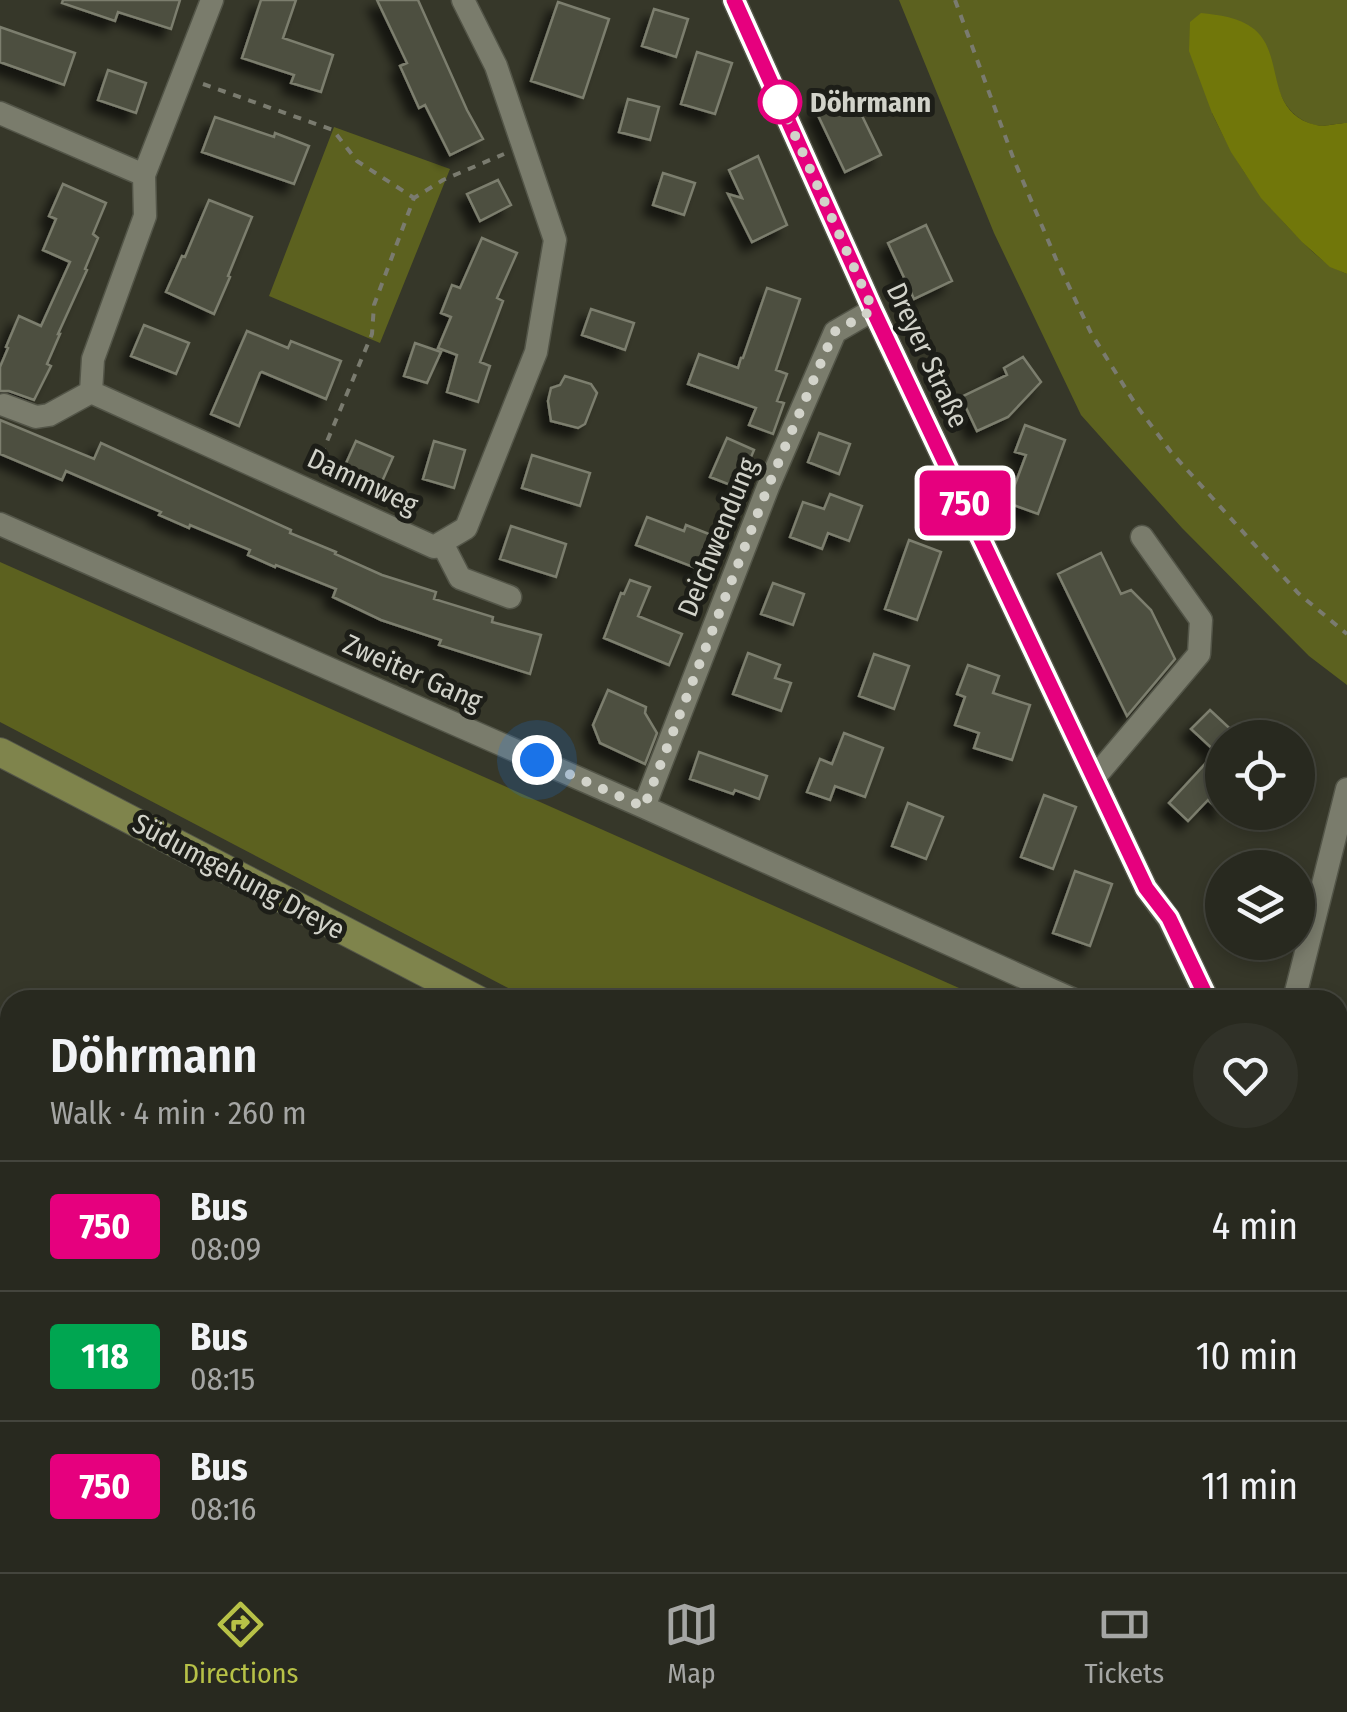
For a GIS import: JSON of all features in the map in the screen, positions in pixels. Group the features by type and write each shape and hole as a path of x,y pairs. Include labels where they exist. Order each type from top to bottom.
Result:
{"main road":[{"name":"Südumgehung Dreye","path":"0,752 459,990"}],"street":[{"path":"4,404 36,417 49,415 91,392 93,359 145,216 144,174 212,0"},
{"name":"Dammweg","path":"91,392 434,547 466,528 536,352 555,240 496,66 464,0"},
{"name":"Dreyer Straße","path":"734,0 873,310 1146,888 1169,918 1203,990"},
{"path":"0,113 144,174"},
{"name":"Deichwendung","path":"644,807 768,487 834,332 873,310"},
{"name":"Zweiter Gang","path":"0,524 1052,990"},
{"path":"1095,777 1198,654 1201,620 1142,537"},
{"path":"442,543 460,578 510,597"},
{"path":"1297,990 1347,789"}],"path":[{"path":"956,0 1014,160 1091,333 1171,452 1298,592 1347,634"},
{"path":"182,77 333,130 357,161 414,198"},
{"path":"308,488 372,334 374,306 414,198 450,177 523,146"}],"green space":[{"path":"899,0 1347,0 1347,123 1315,125 1293,113 1281,95 1266,48 1212,113 1237,161 1266,202 1317,255 1347,274 1347,685 1309,656 1182,528 1081,415 994,233"},
{"path":"334,127 450,169 380,343 269,296"},
{"path":"0,562 959,988 512,990 0,722"}],"shaded area":[{"path":"1201,13 1235,19 1254,29 1270,53 1288,108 1299,118 1320,125 1347,123 1347,274 1330,267 1302,242 1261,198 1231,152 1189,51 1190,22"}],"building":[{"path":"180,0 171,29 118,12 115,21 62,3"},
{"path":"261,0 296,0 283,38 333,55 321,92 291,83 294,75 242,58"},
{"path":"377,0 418,0 483,139 450,155 425,105 419,108 400,66 407,63"},
{"path":"558,2 609,19 583,98 531,81"},
{"path":"654,9 688,19 676,57 642,46"},
{"path":"0,27 75,53 64,85 0,62"},
{"path":"697,52 732,63 715,114 681,104"},
{"path":"108,70 146,83 136,113 98,100"},
{"path":"851,93 881,155 845,172 815,109"},
{"path":"628,99 659,107 650,140 619,132"},
{"path":"215,117 309,146 294,184 202,152"},
{"path":"758,156 787,225 752,242 728,194 742,198 729,170"},
{"path":"663,173 695,183 684,215 653,205"},
{"path":"498,180 511,205 480,221 467,194"},
{"path":"63,184 106,203 93,234 98,238 87,270 34,400 0,391 0,367 19,316 41,326 70,262 43,250 56,219 49,216"},
{"path":"209,200 252,217 214,314 166,292"},
{"path":"926,225 952,281 914,299 888,243"},
{"path":"482,238 517,253 497,298 503,301 480,362 490,366 478,402 447,392 457,355 438,348 451,317 441,313 452,285 460,288"},
{"path":"767,288 800,299 776,370 787,374 777,401 784,403 773,434 749,425 756,408 688,384 699,354 738,368"},
{"path":"591,309 634,323 625,350 582,335"},
{"path":"144,325 189,343 176,374 131,356"},
{"path":"247,331 288,348 291,341 341,361 326,399 262,372 239,426 211,414"},
{"path":"415,343 441,352 427,383 404,376"},
{"path":"1023,357 1041,382 1008,417 977,431 961,397 1007,375 1004,368"},
{"path":"565,376 591,384 597,393 585,424 578,428 551,421 551,388 560,385"},
{"path":"0,420 94,459 101,443 382,575 436,592 434,599 493,617 492,622 541,635 530,674 439,645 441,640 381,620 333,597 336,589 275,567 248,555 250,550 190,525 189,528 66,471 62,480 0,454"},
{"path":"1025,425 1065,440 1038,514 1008,503 1026,455 1015,452"},
{"path":"819,433 850,444 839,474 808,462"},
{"path":"727,438 754,450 738,488 710,477"},
{"path":"356,441 393,457 380,486 343,470"},
{"path":"434,441 465,450 454,488 423,479"},
{"path":"532,455 590,473 580,506 522,488"},
{"path":"830,494 862,506 849,541 828,533 822,549 790,537 803,502 824,509"},
{"path":"647,517 684,531 686,525 719,538 706,572 636,545"},
{"path":"511,526 566,544 556,577 500,559"},
{"path":"909,540 941,552 917,620 885,609"},
{"path":"1101,553 1121,594 1131,590 1151,610 1175,659 1127,716 1058,574"},
{"path":"630,580 650,587 638,616 682,634 669,665 604,638"},
{"path":"773,583 804,594 793,625 761,614"},
{"path":"748,653 780,665 775,678 791,683 781,711 733,694"},
{"path":"874,654 909,666 894,709 859,696"},
{"path":"968,665 999,676 993,693 1030,705 1012,760 974,748 979,733 955,725 965,697 957,694"},
{"path":"608,690 646,707 645,713 657,733 645,764 600,743 593,725"},
{"path":"1210,710 1221,720 1205,720 1205,742 1191,729"},
{"path":"844,733 883,748 865,797 835,786 830,800 807,792 820,759 832,764"},
{"path":"699,752 767,776 759,799 690,779"},
{"path":"1205,764 1205,803 1188,821 1169,803"},
{"path":"1044,795 1076,807 1053,869 1021,857"},
{"path":"908,803 943,817 926,859 892,846"},
{"path":"1075,871 1112,884 1090,946 1053,933"}],"bus line":[{"name":"750","path":"734,0 873,310 1146,888 1169,918 1205,990"}],"place":[{"name":"Döhrmann","path":"780,102"}],"route":[{"path":"537,760 644,807 768,487 834,332 873,310 780,102"}]}
